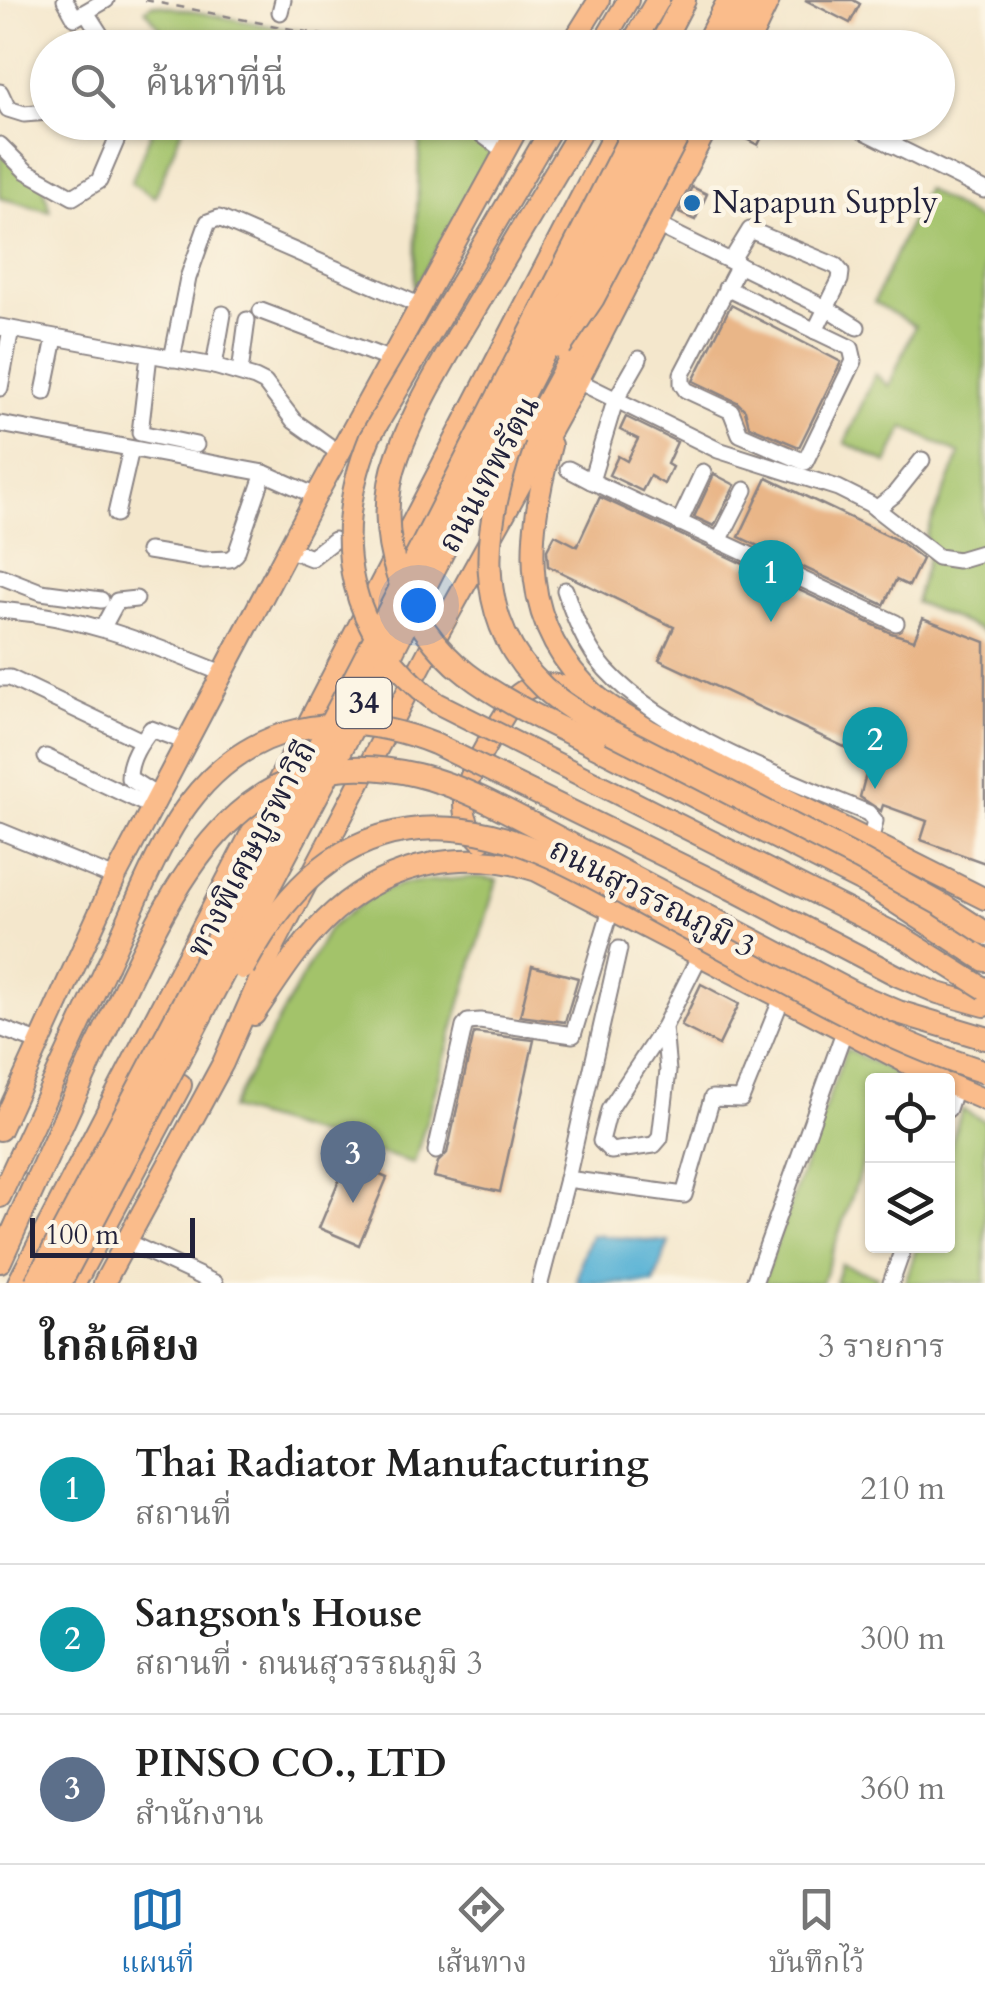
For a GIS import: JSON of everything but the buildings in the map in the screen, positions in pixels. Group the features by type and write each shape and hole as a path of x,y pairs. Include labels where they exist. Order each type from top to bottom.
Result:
{"highway":[{"path":"640,30 658,0"},
{"path":"669,30 684,0"},
{"path":"685,30 700,0"},
{"path":"711,30 726,0"},
{"path":"733,30 749,0"},
{"path":"575,140 422,400 396,458 389,534 395,572 408,601 446,655 490,691 830,864 920,915 985,960"},
{"name":"ถนนเทพรัตน","path":"19,1283 611,140"},
{"name":"ทางพิเศษบูรพาวิถี","path":"36,1283 360,666 629,140"},
{"name":"ทางพิเศษบูรพาวิถี","path":"61,1283 665,140"},
{"path":"667,140 593,298 554,354 530,398 492,508 488,551 500,620 517,656 553,695 600,728 874,868 985,933"},
{"path":"0,1261 97,1048 182,878 218,831 266,793 311,772 334,768 390,770 455,788 853,993 898,1012 985,1038"},
{"path":"74,1283 276,912 307,877 333,859 378,838 404,831 466,830 540,854 576,869 876,1027 985,1072"}],"main road":[{"path":"580,30 599,0"},
{"path":"610,30 628,0"},
{"path":"755,30 769,0"},
{"path":"0,1128 115,878 509,140"},
{"path":"544,140 370,437 356,476 346,543 368,624 398,670 437,703 904,938 985,989"},
{"name":"ถนนเทพรัตน","path":"104,1283 223,1062 276,942 435,639 560,414 701,140"},
{"path":"560,414 535,519 533,581 540,610 576,674 600,699 650,731 985,899"},
{"path":"516,864 478,839 471,829 463,803 470,780 515,696 527,687 549,683 600,699"},
{"path":"0,1198 172,830 208,781 235,758 294,729 334,723 375,725 435,744 898,976 938,993 985,1006"},
{"name":"ถนนสุวรรณภูมิ 3","path":"223,1062 307,940 334,911 363,890 399,872 441,860 516,864 537,870 927,1073"},
{"name":"ถนนสุวรรณภูมิ 3","path":"955,1087 985,1100"}],"street":[{"path":"66,0 76,18 106,0"},
{"path":"86,12 98,30"},
{"path":"0,92 8,109 30,114"},
{"path":"0,145 26,170 73,197 99,181 118,140"},
{"path":"489,140 503,150"},
{"path":"882,140 984,190"},
{"path":"892,145 895,140"},
{"path":"172,359 188,278 208,222 213,218 421,306"},
{"path":"659,226 857,326"},
{"path":"726,288 782,314 815,331 851,348 854,360 806,462 740,434 731,410 686,390 682,374 726,288 750,230 836,266 840,272 828,309 815,331"},
{"path":"782,314 795,292"},
{"path":"214,366 223,314"},
{"path":"240,372 254,315 391,360"},
{"path":"0,388 6,328 214,366 265,383 294,422 340,452"},
{"path":"44,392 55,338"},
{"path":"149,355 140,433 196,444"},
{"path":"591,480 615,401 639,359"},
{"path":"578,380 718,450 838,488 876,509 938,557 958,560 985,552"},
{"path":"0,424 264,473 316,496"},
{"path":"116,514 131,449"},
{"path":"876,509 894,496 922,460"},
{"path":"568,469 896,623"},
{"path":"679,523 702,472"},
{"path":"148,551 204,560 230,559 236,554 264,473"},
{"path":"718,541 745,490"},
{"path":"288,549 311,558 334,540"},
{"path":"0,576 41,592 100,600"},
{"path":"565,590 575,620 595,657 641,700 731,754 868,813 875,821 870,842"},
{"path":"109,628 113,605 123,599 136,599"},
{"path":"0,610 57,616 109,628 222,673"},
{"path":"0,678 10,678 142,742"},
{"path":"155,802 130,778 131,763 151,729 186,742"},
{"path":"46,757 155,802"},
{"path":"0,832 115,878"},
{"path":"436,1151 464,1027 468,1022 480,1021 573,1036 612,910"},
{"path":"540,1283 618,949"},
{"path":"664,1027 668,1071 660,1138 654,1145 611,1151 602,1141 608,1110 664,1027 699,956"},
{"path":"567,1179 684,1195 712,1098 741,1099 782,998"},
{"path":"0,1028 41,1044"},
{"path":"754,1283 845,1029"},
{"path":"127,1242 215,1283"},
{"path":"890,1283 901,1253"}],"path":[{"path":"145,0 296,30"}],"green space":[{"path":"153,4 291,30 161,30 145,9"},
{"path":"148,140 177,140 155,197 131,183"},
{"path":"420,140 480,140 493,150 414,290"},
{"path":"0,145 41,177 50,211 0,198"},
{"path":"925,189 985,224 985,632 915,602 928,558 926,535 960,454 904,427 887,463 845,443 875,374 889,386 915,326 874,302"},
{"path":"478,877 497,880 414,1163 230,1109 329,928 375,893 405,883"},
{"path":"846,1049 895,1073 865,1073 865,1157 822,1283 762,1283"},
{"path":"962,1109 985,1121 985,1283 905,1283 915,1253 955,1253 955,1131"},
{"path":"841,1264 877,1277 874,1283 835,1283"}],"water":[{"path":"591,1235 669,1242 654,1283 577,1283"}],"place":[{"name":"Napapun Supply","path":"692,203"},
{"name":"Thai Radiator Manufacturing","path":"771,622"},
{"name":"Sangson's House","path":"875,789"},
{"name":"PINSO CO., LTD","path":"353,1203"}]}
